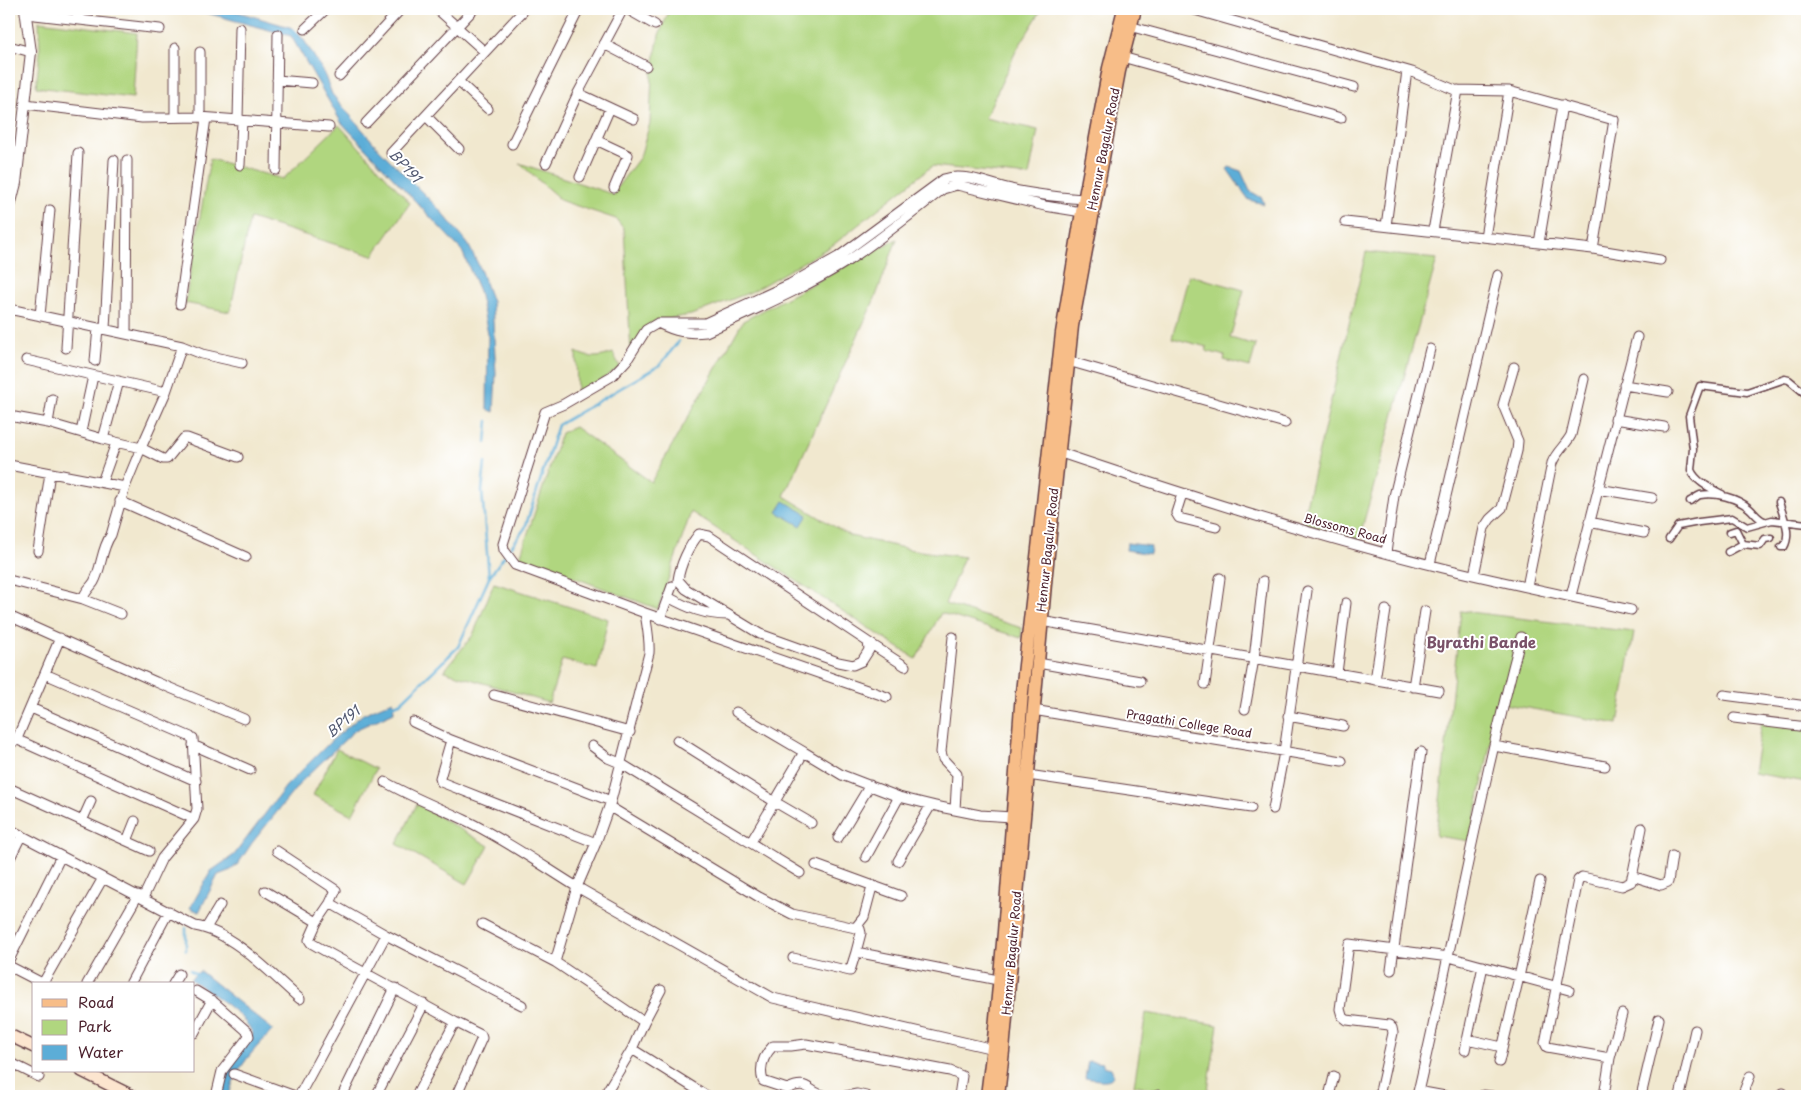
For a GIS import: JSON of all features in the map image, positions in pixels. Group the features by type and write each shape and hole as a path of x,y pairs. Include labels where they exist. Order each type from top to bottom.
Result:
{"main road":[{"name":"Hennur Bagalur Road","path":"998,1096 998,980 1004,932 1022,692 1056,425 1068,361 1076,300 1124,9"},
{"name":"Hennur Bagalur Road","path":"987,1096 998,1050 1028,775 1058,452 1056,425 1062,333 1083,206 1114,70 1122,57 1135,9"},
{"path":"9,1035 32,1046"},
{"path":"84,1072 132,1096"}],"street":[{"path":"79,20 81,9"},
{"path":"305,29 326,9"},
{"path":"339,76 401,9"},
{"path":"437,9 485,52"},
{"path":"366,123 474,9"},
{"path":"391,153 525,9"},
{"path":"512,144 580,9"},
{"path":"546,162 578,93 625,9 655,25"},
{"path":"1191,9 1407,70 1454,90 1509,91 1614,120 1593,249"},
{"path":"9,210 16,183 31,52 26,12 160,29"},
{"path":"1130,26 1354,86"},
{"path":"240,28 240,165"},
{"path":"276,170 278,34"},
{"path":"604,44 646,66"},
{"path":"9,46 31,52"},
{"path":"175,117 176,48"},
{"path":"180,304 203,118 200,52"},
{"path":"1122,57 1341,118"},
{"path":"1386,226 1407,70"},
{"path":"277,80 312,82"},
{"path":"458,81 488,109"},
{"path":"1433,231 1458,90"},
{"path":"1485,237 1509,91"},
{"path":"578,93 634,119"},
{"path":"25,104 142,118 203,118 329,127"},
{"path":"1539,243 1562,105"},
{"path":"580,177 610,108"},
{"path":"426,116 459,149"},
{"path":"596,140 628,155 614,188"},
{"path":"66,348 78,153"},
{"path":"95,361 101,329 114,160"},
{"path":"126,334 127,160"},
{"path":"887,697 660,619 515,565 506,554 503,544 545,412 564,404 612,376 627,360 646,330 658,323 705,323 790,284 838,257 938,182 952,176 961,176 1083,206"},
{"path":"658,323 675,332 706,332 806,285 845,262 943,189 957,185 1045,206 1083,206"},
{"path":"917,197 922,206"},
{"path":"40,316 50,210"},
{"path":"1345,222 1593,249 1660,260"},
{"path":"1430,564 1498,275"},
{"path":"9,309 182,346 202,354 242,363"},
{"path":"1571,596 1637,337"},
{"path":"83,599 94,581 107,541 112,535 125,487 166,392 182,346"},
{"path":"1386,553 1394,496 1430,349"},
{"path":"26,360 166,392"},
{"path":"1068,361 1285,423"},
{"path":"1474,575 1484,528 1502,508 1518,451 1518,441 1503,405 1514,367"},
{"path":"81,432 94,376"},
{"path":"1527,587 1552,463 1556,454 1568,442 1571,435 1584,379"},
{"path":"1764,521 1755,517 1751,509 1740,502 1701,483 1692,473 1693,449 1689,416 1700,386 1748,392 1784,379 1789,380 1807,395"},
{"path":"103,440 119,381"},
{"path":"1624,385 1668,392"},
{"path":"48,422 52,399"},
{"path":"9,416 48,422 103,440 141,448 163,459 167,459 184,438 238,457"},
{"path":"1615,419 1664,427"},
{"path":"102,482 116,443"},
{"name":"Blossoms Road","path":"1058,452 1272,522 1474,575 1631,610"},
{"path":"9,465 125,487"},
{"path":"38,551 50,473"},
{"path":"1598,489 1652,498"},
{"path":"1182,494 1176,513 1178,518 1216,527"},
{"path":"1690,501 1700,495 1722,494"},
{"path":"120,501 246,557"},
{"path":"1779,502 1785,522 1787,542 1784,547 1781,547"},
{"path":"1669,540 1678,526 1732,518 1747,527 1772,520 1807,524"},
{"path":"1589,522 1644,533"},
{"path":"1730,532 1736,530 1743,544 1760,549 1765,539 1771,538"},
{"path":"868,642 869,650 862,661 853,665 838,662 760,634 686,589 678,580 679,572 693,541 699,534 709,536 868,642 904,666"},
{"path":"1735,552 1743,544"},
{"path":"1205,684 1220,578"},
{"path":"9,580 83,599 121,614"},
{"path":"1244,709 1254,658 1263,581"},
{"path":"660,619 672,586"},
{"path":"1273,809 1284,752 1307,591"},
{"path":"668,598 687,608 712,615 729,615"},
{"path":"1337,673 1346,603"},
{"path":"1375,680 1386,610"},
{"path":"1414,687 1425,611"},
{"path":"555,962 577,887 610,804 630,732 650,643 645,613"},
{"path":"9,616 244,719"},
{"path":"1041,621 1438,691"},
{"path":"753,651 760,634"},
{"path":"1445,1096 1417,1094 1449,957 1502,708 1521,637"},
{"path":"60,638 31,708 12,739 194,819"},
{"path":"953,638 941,752 943,759 957,774 955,810"},
{"path":"1038,663 1140,681"},
{"path":"45,674 193,738 197,809 194,819 162,858 88,982"},
{"path":"494,695 630,732"},
{"path":"1724,695 1807,706"},
{"path":"31,708 196,781"},
{"name":"Pragathi College Road","path":"1033,710 1342,761"},
{"path":"736,712 842,775 865,785 870,785 899,797 931,805 1012,817"},
{"path":"1288,716 1343,726"},
{"path":"1734,718 1807,728"},
{"path":"413,722 451,740 610,804 759,896 792,914 860,929 861,933 850,971 793,958"},
{"path":"451,740 440,778 441,782 596,843"},
{"path":"677,740 811,823"},
{"path":"193,745 250,770"},
{"path":"592,746 608,758 620,763 800,873"},
{"path":"1494,746 1605,766"},
{"path":"750,842 804,752"},
{"path":"1392,970 1421,752"},
{"path":"1028,775 1252,808"},
{"path":"385,782 499,838 577,887 773,998 998,1050"},
{"path":"838,838 870,785"},
{"path":"9,788 149,851"},
{"path":"866,857 899,797"},
{"path":"82,821 91,802"},
{"path":"898,861 931,805"},
{"path":"127,841 135,822"},
{"path":"1610,1058 1552,1048 1546,1045 1578,880 1582,877 1622,886 1631,882 1642,828"},
{"path":"9,829 195,926 206,928 225,937 300,999"},
{"path":"9,860 22,836"},
{"path":"277,851 334,888 336,892 317,922 309,940 310,943 481,1035 482,1038 456,1096"},
{"path":"9,960 61,856"},
{"path":"1632,876 1661,885 1665,884 1668,882 1672,856"},
{"path":"816,865 902,896"},
{"path":"45,982 103,878"},
{"path":"1498,1062 1540,881"},
{"path":"856,927 864,917 872,886"},
{"path":"265,891 317,922"},
{"path":"330,903 386,935 522,1005"},
{"path":"206,928 220,905"},
{"path":"131,982 168,911"},
{"path":"482,924 555,962 644,1022"},
{"path":"299,1096 386,935"},
{"path":"1379,1096 1393,1033 1389,1025 1347,1020 1342,1016 1340,1008 1349,944 1449,957 1569,990"},
{"path":"856,952 998,980"},
{"path":"9,966 40,982"},
{"path":"1465,1050 1483,966"},
{"path":"174,982 179,974"},
{"path":"342,1096 395,988"},
{"path":"605,1096 632,1049 661,990"},
{"path":"196,991 212,1000 248,1032 249,1036 222,1071 216,1096"},
{"path":"195,1031 212,1000"},
{"path":"376,1096 424,1004"},
{"path":"1604,1096 1610,1058 1622,1014"},
{"path":"1642,1096 1659,1019"},
{"path":"416,1096 455,1022"},
{"path":"1680,1096 1695,1030"},
{"path":"1467,1039 1502,1047"},
{"path":"828,1096 817,1095 807,1086 797,1084 787,1089 763,1081 761,1073 765,1053 773,1046 806,1044 950,1071 962,1076 959,1096"},
{"path":"632,1049 707,1096"},
{"path":"9,1062 38,1077"},
{"path":"234,1074 295,1096"},
{"path":"1329,1096 1334,1076"},
{"path":"1742,1096 1750,1076"},
{"path":"846,1096 857,1094 866,1096"},
{"path":"1483,1096 1492,1096"}],"green space":[{"path":"670,9 1042,9 1016,51 985,118 1038,130 1029,176 932,166 833,245 751,292 691,315 654,321 631,353 624,229 616,219 562,201 519,163 612,194 640,157 650,123 652,72 659,35"},
{"path":"39,21 137,33 133,98 36,87 40,52"},
{"path":"339,125 410,203 373,256 250,218 230,312 185,303 210,159 283,179"},
{"path":"897,239 876,296 784,496 850,536 913,550 964,557 945,604 1022,628 1021,638 941,613 916,659 691,512 658,609 520,557 561,433 575,427 651,482 743,321"},
{"path":"1366,252 1437,259 1359,539 1302,523"},
{"path":"1189,275 1244,290 1230,338 1256,345 1250,367 1224,360 1225,356 1206,351 1207,347 1172,338"},
{"path":"576,352 594,357 613,353 620,367 577,397"},
{"path":"494,583 608,619 597,669 562,660 549,703 444,671 473,635"},
{"path":"1461,611 1634,632 1618,724 1499,703 1470,841 1436,836"},
{"path":"1761,722 1807,728 1807,782 1753,773"},
{"path":"337,749 376,769 352,815 313,795"},
{"path":"417,804 489,846 467,884 397,844"},
{"path":"1146,1013 1218,1025 1207,1096 1134,1085"}],"water":[{"path":"192,9 228,9 293,28 304,40 323,71 332,94 379,149 440,210 468,244 479,266 492,302 496,374 494,412 487,409 488,334 479,291 462,251 341,122 291,36"},
{"path":"1229,167 1241,171 1250,191 1262,198 1264,204 1249,200 1227,169"},
{"path":"784,501 808,515 801,526 777,512"},
{"path":"1127,543 1151,546 1150,554 1126,550"},
{"path":"393,701 394,712 355,730 301,782 252,843 238,864 231,870 218,875 199,912 190,908 211,871 234,855 286,786 331,741 363,714"},
{"path":"200,971 273,1030 252,1052 241,1068 229,1096 220,1096 228,1070 253,1034 249,1026 234,1011 190,979"},
{"path":"1088,1061 1103,1063 1103,1066 1111,1068 1112,1077 1105,1080 1085,1078"}],"waterway":[{"path":"508,551 525,528 558,425 660,365 679,341"},
{"path":"486,443 488,421"},
{"name":"BP191","path":"391,706 400,703 458,647 489,578 482,491 485,463"},
{"path":"489,577 505,555"},
{"name":"BP191","path":"186,928 186,950"},
{"name":"BP191","path":"190,970 197,975"}],"district":[{"name":"Byrathi Bande","path":"1481,643"}]}
